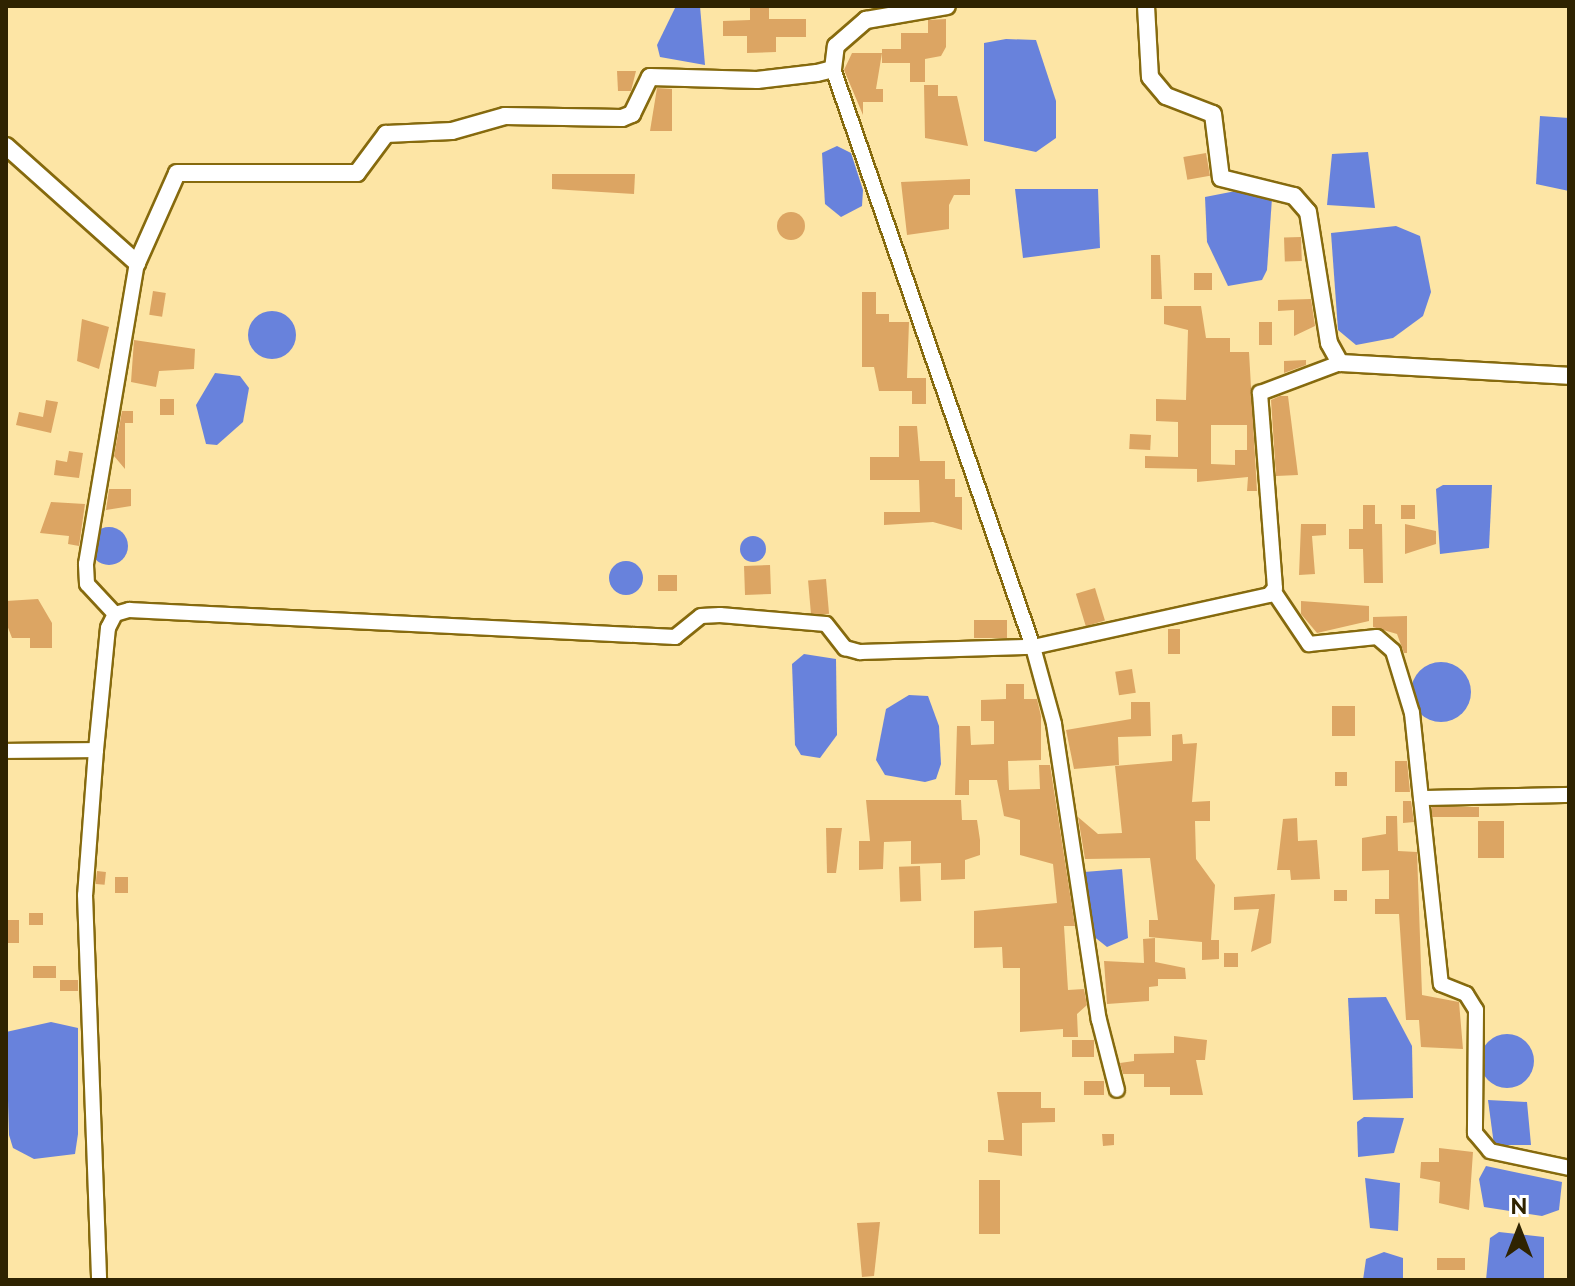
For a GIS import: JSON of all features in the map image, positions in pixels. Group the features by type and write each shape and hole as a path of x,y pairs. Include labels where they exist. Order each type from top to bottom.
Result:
{"street":[{"path":"947,6 865,13 836,46 833,69 1033,647 1054,724 1099,1020 1117,1090"},
{"path":"1146,6 1150,77 1157,91 1213,114 1221,178 1294,196 1308,212 1329,343 1340,363"},
{"path":"115,614 87,584 86,564 137,263 177,173 357,173 386,134 452,131 495,116 622,118 632,114 650,77 757,80 833,69"},
{"path":"6,146 137,263"},
{"path":"1569,376 1340,363 1260,393 1274,592 1309,644 1377,637 1393,651 1412,713 1441,984 1466,994 1476,1010 1475,1133 1490,1151 1569,1168"},
{"path":"115,614 148,609 675,637 701,616 720,615 826,624 851,652 1033,647 1274,592"},
{"path":"99,1280 85,895 108,628 115,614"},
{"path":"6,751 96,750"},
{"path":"1421,798 1569,795"}],"water":[{"path":"676,6 700,6 705,65 660,57 657,45"},
{"path":"1006,39 1036,40 1056,101 1056,138 1036,152 984,141 984,43"},
{"path":"1540,116 1569,118 1569,191 1536,184"},
{"path":"837,146 851,153 863,190 862,206 841,217 825,204 822,153"},
{"path":"1368,152 1375,208 1327,205 1332,154"},
{"path":"1015,189 1098,189 1100,248 1023,258"},
{"path":"1246,189 1272,198 1267,270 1262,280 1228,286 1207,242 1205,197"},
{"path":"1396,226 1420,236 1431,292 1423,316 1393,338 1356,345 1338,330 1331,233"},
{"path":"272,311 289,318 296,335 289,352 272,359 255,352 248,335 255,318"},
{"path":"215,373 240,376 249,388 243,422 217,445 206,444 196,405"},
{"path":"1443,485 1492,485 1489,548 1440,554 1436,489"},
{"path":"109,527 122,533 128,546 122,559 109,565 96,559 90,546 96,533"},
{"path":"753,536 762,540 766,549 762,558 753,562 744,558 740,549 744,540"},
{"path":"626,561 638,566 643,578 638,590 626,595 614,590 609,578 614,566"},
{"path":"804,654 836,659 837,735 820,758 801,755 795,745 792,664"},
{"path":"1441,662 1453,664 1462,671 1469,680 1469,704 1462,713 1453,720 1441,722 1429,720 1420,713 1413,704 1411,692 1413,680 1420,671 1429,664"},
{"path":"909,695 928,696 939,726 941,764 936,779 925,782 885,775 876,760 886,709"},
{"path":"1122,869 1128,938 1107,947 1092,935 1084,872"},
{"path":"1386,997 1412,1046 1413,1098 1353,1100 1348,998"},
{"path":"51,1022 78,1028 78,1134 75,1154 34,1159 13,1148 9,1135 6,1032"},
{"path":"1507,1034 1526,1042 1534,1061 1526,1080 1507,1088 1488,1080 1480,1061 1488,1042"},
{"path":"1488,1100 1527,1102 1531,1145 1494,1145"},
{"path":"1364,1117 1404,1118 1394,1153 1358,1157 1357,1122"},
{"path":"1486,1166 1562,1182 1559,1210 1542,1216 1484,1207 1479,1179"},
{"path":"1365,1178 1400,1183 1398,1231 1370,1228"},
{"path":"1499,1232 1544,1237 1544,1280 1486,1280 1490,1238"},
{"path":"1384,1252 1403,1258 1403,1278 1363,1280 1366,1259"}],"building":[{"path":"750,6 769,6 769,19 806,19 806,37 776,37 776,52 747,53 747,36 723,36 723,21 750,20"},
{"path":"946,19 946,47 941,56 925,59 925,82 910,82 910,63 882,63 882,49 901,49 901,33 928,33 928,20"},
{"path":"852,53 882,53 876,89 883,89 883,102 863,102 863,115 844,70"},
{"path":"617,71 636,71 631,91 618,91"},
{"path":"924,85 938,85 938,96 957,96 968,146 925,138"},
{"path":"657,88 672,89 672,131 650,131"},
{"path":"1206,153 1210,176 1187,180 1183,157"},
{"path":"552,174 635,174 634,194 552,189"},
{"path":"970,179 970,195 954,195 949,205 949,229 907,235 901,182"},
{"path":"791,212 801,216 805,226 801,236 791,240 781,236 777,226 781,216"},
{"path":"1301,237 1302,261 1285,262 1284,238"},
{"path":"1151,255 1160,255 1162,299 1151,299"},
{"path":"1194,273 1212,273 1212,290 1194,290"},
{"path":"153,291 166,293 162,317 149,315"},
{"path":"862,292 876,292 876,314 889,314 889,322 909,322 907,378 926,378 926,404 912,404 912,391 879,391 874,367 862,367"},
{"path":"1311,299 1315,326 1294,336 1294,310 1278,311 1278,300"},
{"path":"1164,306 1201,306 1206,338 1230,338 1230,352 1249,352 1257,491 1247,491 1248,477 1197,482 1197,469 1145,468 1145,456 1178,457 1178,422 1156,421 1156,399 1186,400 1188,330 1164,324","holes":["1211,425 1247,425 1247,450 1235,450 1235,465 1211,464"]},
{"path":"82,319 109,327 99,369 77,361"},
{"path":"1259,322 1272,322 1272,345 1259,345"},
{"path":"134,340 195,349 194,369 159,371 156,387 131,382"},
{"path":"1306,360 1306,365 1284,373 1284,361"},
{"path":"1288,396 1298,475 1276,476 1271,400"},
{"path":"160,399 174,399 174,415 160,415"},
{"path":"46,400 58,402 51,433 16,425 19,412 43,417"},
{"path":"122,411 133,411 133,423 125,423 125,469 114,456"},
{"path":"899,426 917,426 920,461 945,461 945,479 955,479 955,497 962,497 962,530 933,522 884,525 884,512 920,512 919,480 870,480 870,457 899,457"},
{"path":"1130,434 1151,435 1150,450 1129,449"},
{"path":"69,451 83,453 79,478 54,475 56,460 67,462"},
{"path":"109,489 131,489 131,506 106,510"},
{"path":"51,502 85,504 79,546 68,544 69,536 40,533"},
{"path":"1363,505 1375,505 1375,524 1382,524 1383,583 1364,583 1363,549 1349,549 1349,529 1363,529"},
{"path":"1401,505 1415,505 1415,519 1401,519"},
{"path":"1301,524 1326,524 1326,535 1312,536 1315,574 1299,575"},
{"path":"1405,524 1436,531 1436,544 1405,554"},
{"path":"770,565 771,594 745,595 744,566"},
{"path":"658,575 677,575 677,591 658,591"},
{"path":"826,579 829,614 811,615 808,581"},
{"path":"1095,588 1105,621 1086,626 1076,594"},
{"path":"38,599 52,623 52,648 30,648 30,638 12,638 7,625 6,601"},
{"path":"1301,601 1369,606 1369,621 1317,633 1301,614"},
{"path":"1407,616 1407,653 1404,653 1397,634 1373,627 1373,617"},
{"path":"974,620 1007,620 1007,638 974,638"},
{"path":"1168,629 1180,629 1180,654 1168,654"},
{"path":"1132,669 1136,693 1119,695 1115,672"},
{"path":"1006,684 1024,684 1024,699 1037,699 1041,716 1041,760 1008,761 1009,790 1040,789 1039,765 1050,765 1075,926 1064,926 1068,990 1084,989 1087,1005 1077,1014 1078,1037 1063,1037 1063,1029 1020,1032 1020,968 1003,968 1002,947 974,948 974,911 1057,903 1053,864 1020,855 1020,820 1004,816 997,780 969,780 969,795 955,795 957,726 970,726 971,745 994,744 994,721 981,721 981,700 1006,699"},
{"path":"1131,702 1150,702 1151,736 1118,737 1119,765 1074,769 1066,730 1131,719"},
{"path":"1332,706 1355,706 1355,736 1332,736"},
{"path":"1182,734 1183,744 1197,743 1192,802 1210,801 1210,821 1195,821 1196,859 1215,885 1211,940 1219,940 1219,959 1202,960 1202,942 1149,937 1149,920 1158,920 1150,858 1085,859 1078,817 1098,834 1122,833 1115,766 1172,761 1172,735"},
{"path":"1395,761 1407,761 1410,792 1395,792"},
{"path":"1335,772 1347,772 1347,786 1335,786"},
{"path":"866,800 961,800 962,820 977,820 980,840 980,855 965,860 965,879 941,880 941,863 911,864 911,841 884,842 883,869 859,870 859,841 870,841"},
{"path":"1403,801 1411,801 1414,822 1403,823"},
{"path":"1432,807 1479,807 1479,817 1432,817"},
{"path":"1386,816 1397,816 1398,851 1417,852 1422,995 1459,1002 1463,1049 1421,1047 1419,1020 1406,1020 1399,914 1375,914 1375,899 1389,899 1389,870 1362,871 1362,838 1386,834"},
{"path":"1297,818 1298,841 1317,840 1320,879 1291,880 1290,870 1277,870 1283,819"},
{"path":"1478,821 1504,821 1504,858 1478,858"},
{"path":"826,828 842,828 836,873 827,873"},
{"path":"920,866 921,901 900,902 899,867"},
{"path":"97,871 106,872 105,885 96,884"},
{"path":"115,877 128,877 128,893 115,893"},
{"path":"1334,890 1347,890 1347,901 1334,901"},
{"path":"1275,894 1271,943 1251,952 1259,909 1234,910 1234,897"},
{"path":"29,913 43,913 43,925 29,925"},
{"path":"8,920 19,920 19,943 8,943"},
{"path":"1155,938 1155,962 1185,968 1186,979 1158,979 1158,986 1149,987 1149,1001 1107,1004 1104,961 1144,963 1143,939"},
{"path":"1224,953 1238,953 1238,967 1224,967"},
{"path":"33,966 56,966 56,978 33,978"},
{"path":"60,980 78,980 78,991 60,991"},
{"path":"1174,1036 1207,1040 1205,1060 1196,1060 1203,1095 1170,1095 1170,1087 1144,1087 1144,1074 1123,1074 1120,1063 1134,1061 1134,1054 1174,1053"},
{"path":"1072,1040 1094,1040 1094,1057 1072,1057"},
{"path":"1084,1081 1104,1081 1104,1095 1084,1095"},
{"path":"997,1092 1041,1092 1041,1108 1055,1108 1055,1122 1022,1123 1022,1156 988,1152 988,1140 1004,1140"},
{"path":"1102,1134 1114,1134 1114,1145 1103,1146"},
{"path":"1439,1148 1473,1152 1469,1210 1439,1203 1440,1182 1420,1178 1421,1162 1439,1162"},
{"path":"979,1180 1000,1180 1000,1234 979,1234"},
{"path":"880,1222 874,1276 862,1277 857,1223"},
{"path":"1437,1258 1465,1258 1465,1270 1437,1270"}]}
